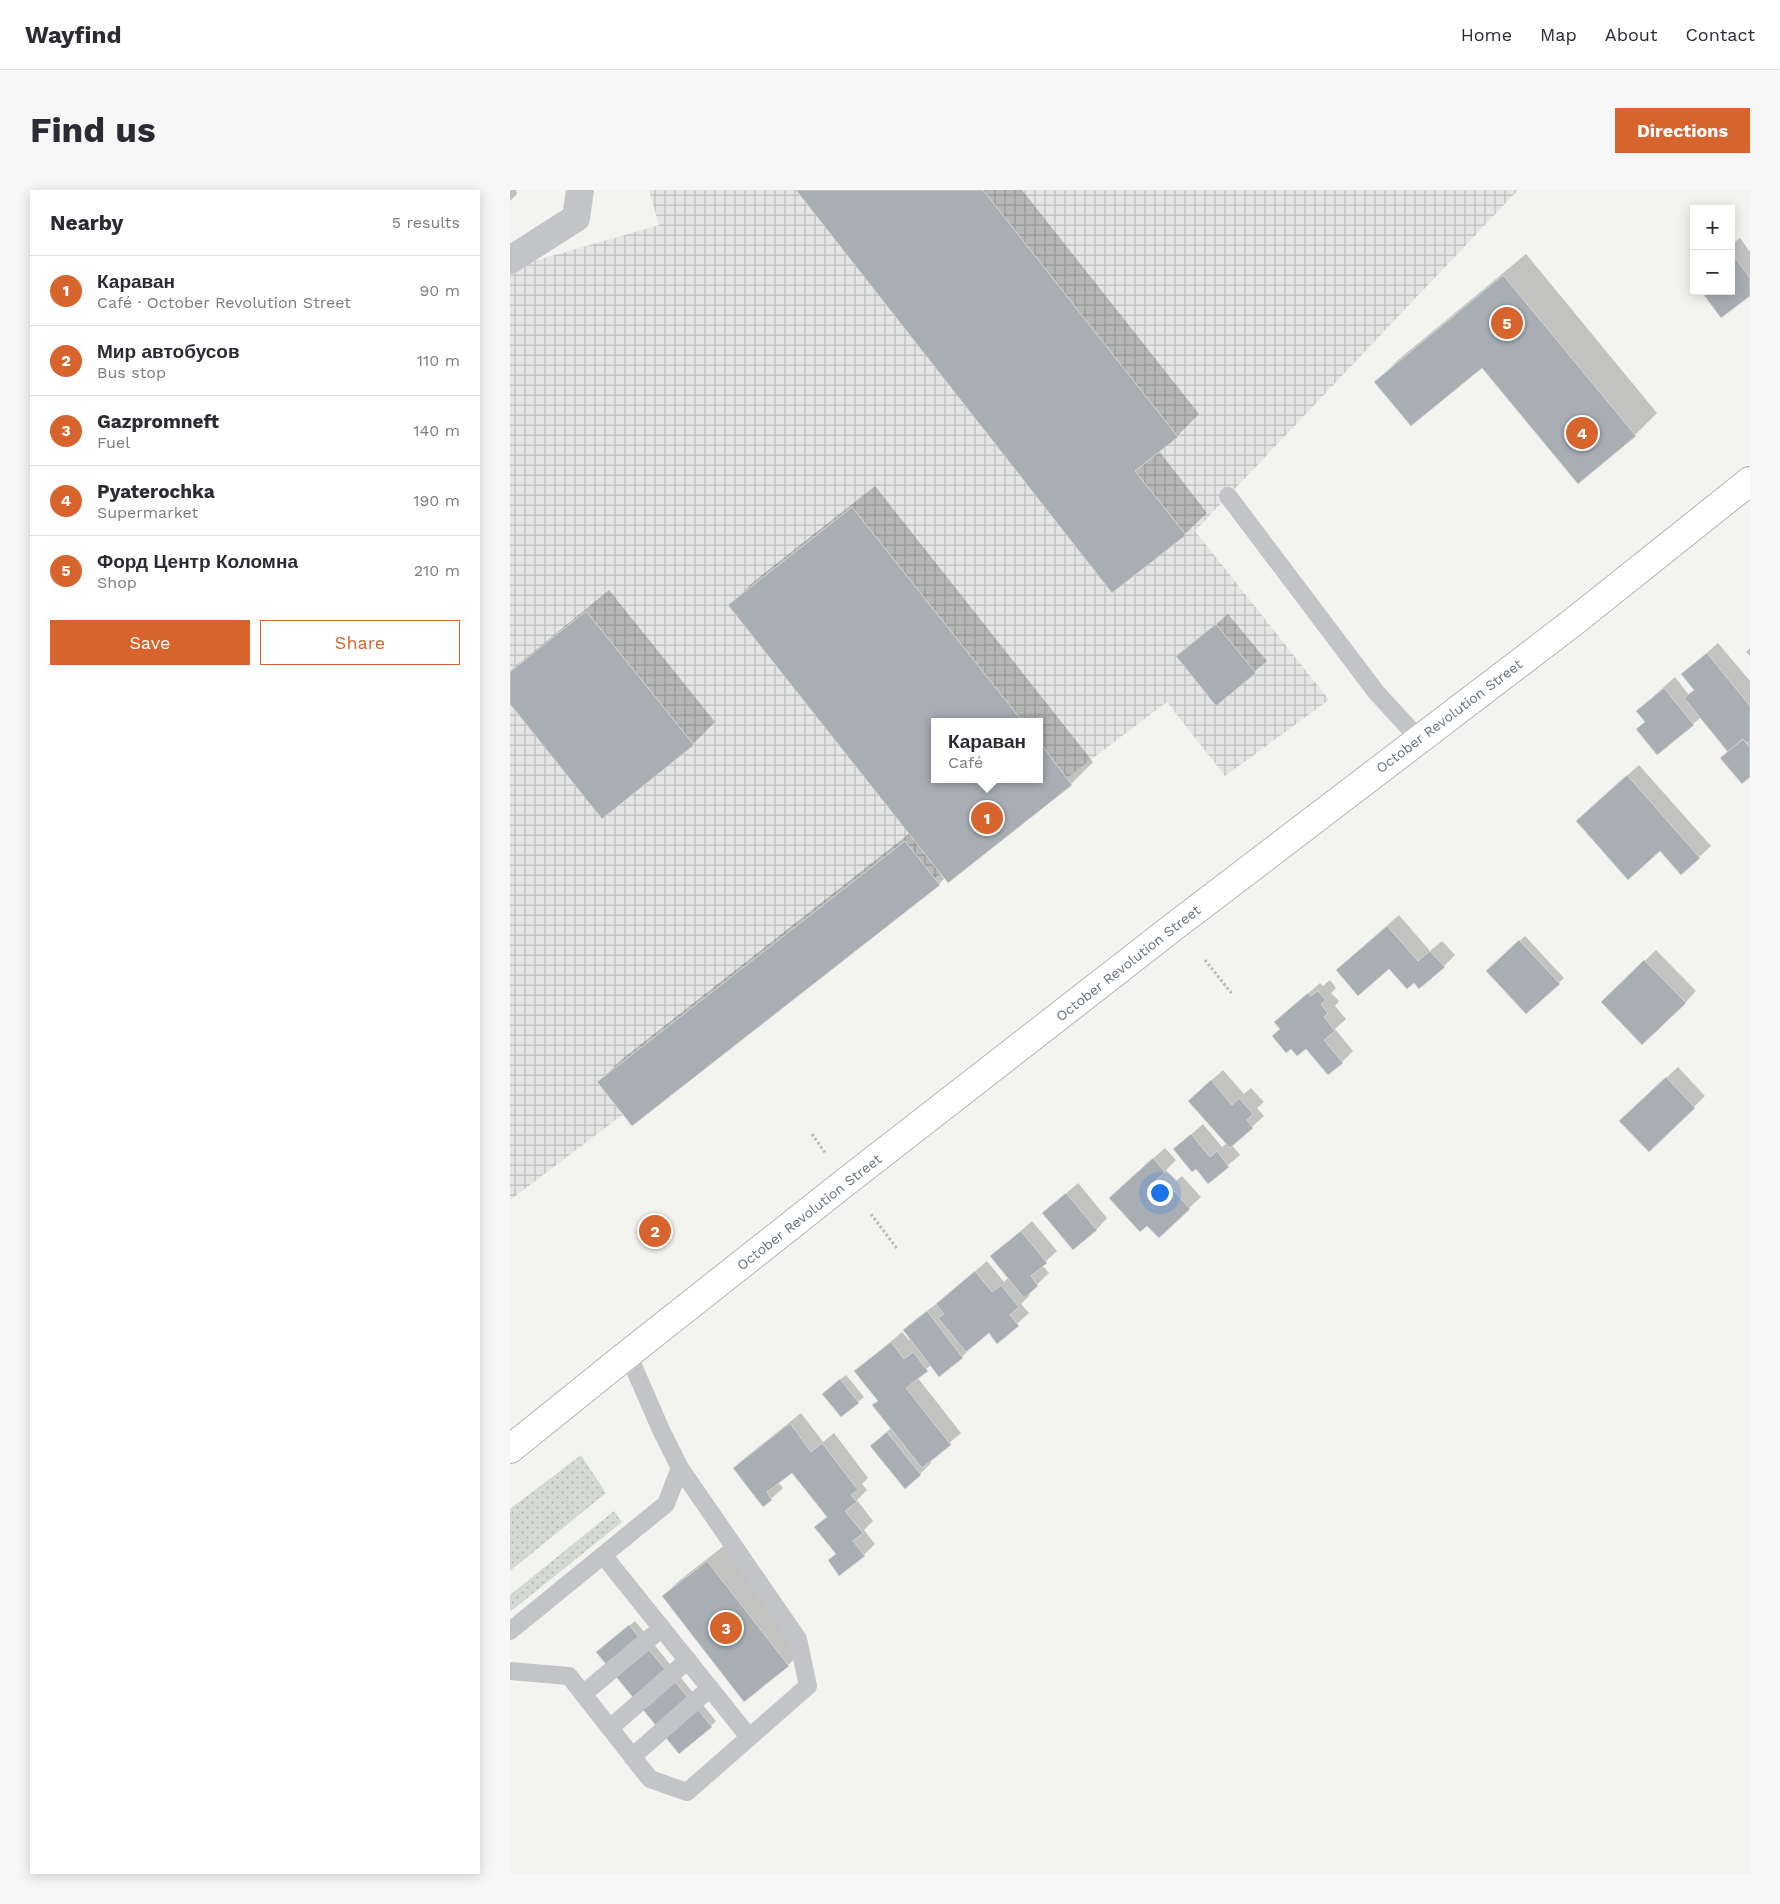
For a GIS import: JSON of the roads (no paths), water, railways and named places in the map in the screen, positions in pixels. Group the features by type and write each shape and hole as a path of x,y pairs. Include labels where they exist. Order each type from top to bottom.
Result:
{"main road":[{"name":"October Revolution Street","path":"510,1449 628,1354 1176,925 1572,623 1750,481"}],"street":[{"path":"510,260 576,218 580,190"}],"lane":[{"path":"1228,496 1376,692 1419,739"},
{"path":"510,1670 569,1676 650,1779 687,1792 808,1686 798,1639 680,1468 661,1430 628,1354"},
{"path":"510,1631 666,1504 680,1468"},
{"path":"603,1555 749,1737"},
{"path":"583,1694 662,1628"},
{"path":"610,1728 688,1660"},
{"path":"632,1757 710,1688"}],"place":[{"name":"Форд Центр Коломна","path":"1507,323"},
{"name":"Pyaterochka","path":"1582,433"},
{"name":"Караван","path":"987,818"},
{"name":"Мир автобусов","path":"655,1231"},
{"name":"Gazpromneft","path":"726,1628"}]}
